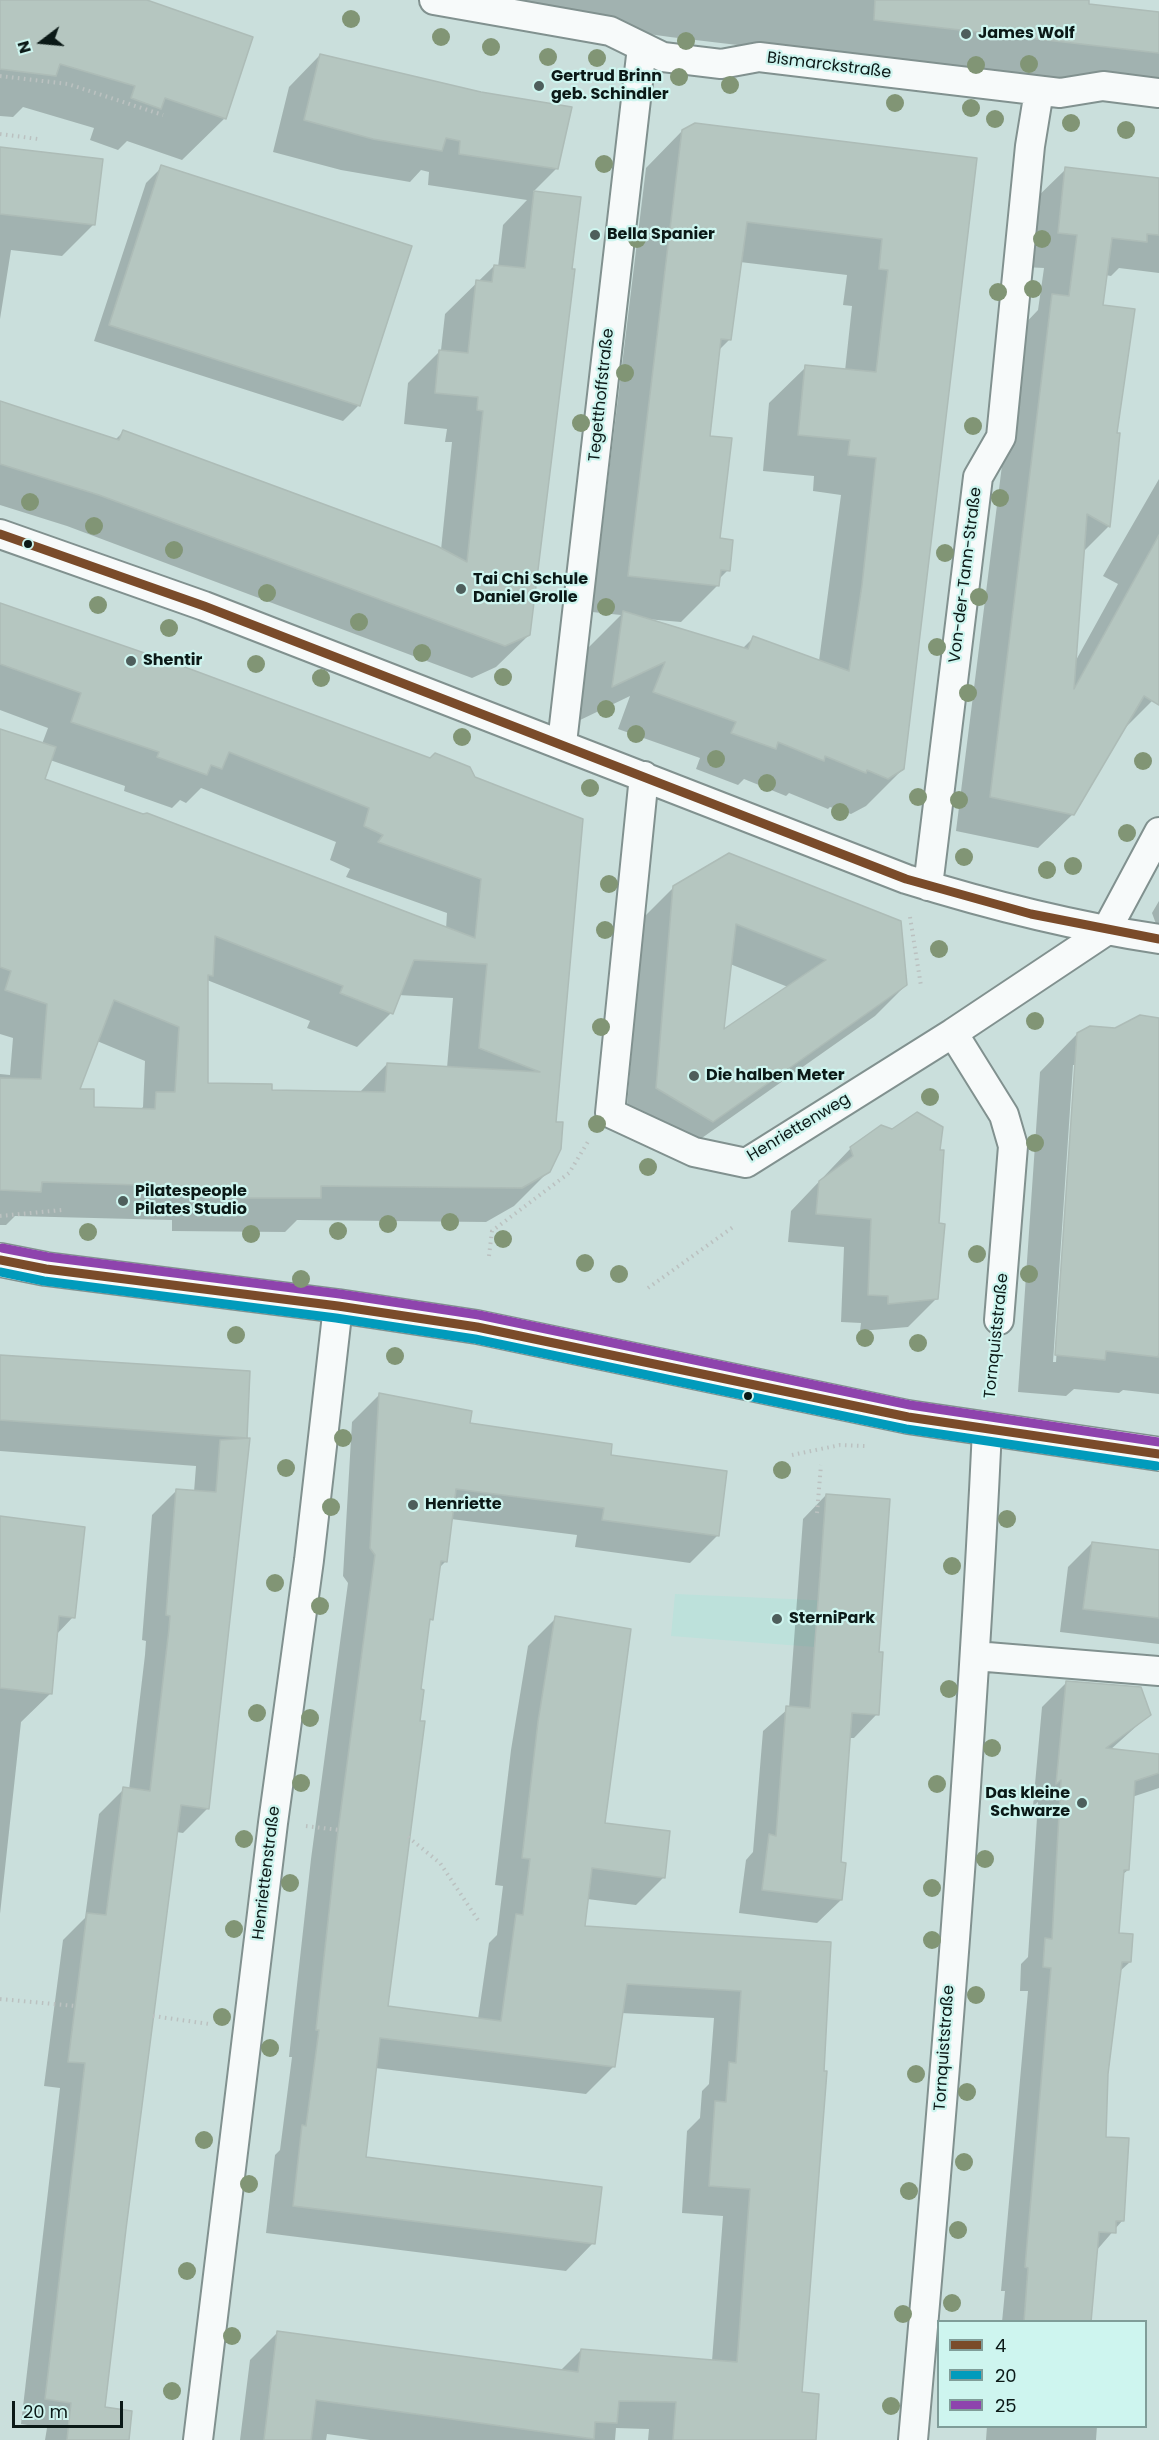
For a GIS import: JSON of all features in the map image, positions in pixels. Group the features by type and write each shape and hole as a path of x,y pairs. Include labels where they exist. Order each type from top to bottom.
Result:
{"main road":[{"path":"0,1260 46,1269 338,1306 477,1327 908,1417 1159,1454"},
{"path":"0,1269 46,1269"}],"street":[{"name":"Bismarckstraße","path":"434,0 610,31 663,57 721,64 759,57 1060,93 1102,86 1159,93"},
{"name":"Tegetthoffstraße","path":"562,743 642,47"},
{"name":"Von-der-Tann-Straße","path":"928,886 978,477 1001,437 1029,158 1039,91"},
{"path":"0,534 204,606 928,886 985,903 1106,931 1159,939"},
{"name":"Henriettenweg","path":"644,776 610,1113 694,1152 746,1163 953,1033 1106,931"},
{"path":"1106,931 1159,832"},
{"name":"Tornquiststraße","path":"953,1033 1004,1115 1013,1146 999,1320"},
{"name":"Henriettenstraße","path":"198,2440 338,1306"},
{"name":"Tornquiststraße","path":"913,2440 932,2226 975,1656 987,1430"},
{"path":"975,1656 1159,1671"}],"path":[{"path":"0,76 68,84 163,115"},
{"path":"0,134 38,139"},
{"path":"910,917 921,986"},
{"path":"489,1256 492,1231 569,1173 589,1140"},
{"path":"0,1216 62,1210"},
{"path":"648,1288 733,1227"},
{"name":"Tornquiststraße","path":"987,1430 999,1320"},
{"path":"792,1455 840,1445 863,1447"},
{"path":"817,1513 820,1465"},
{"path":"306,1826 339,1830"},
{"path":"408,1837 440,1863 478,1920"},
{"path":"0,1999 75,2006"},
{"path":"153,2016 209,2024"}],"shaded area":[{"name":"SterniPark","path":"675,1594 882,1603 879,1652 671,1636"}],"building":[{"path":"0,0 147,0 253,37 226,119 165,98 161,109 131,98 135,86 60,64 56,76 0,69"},
{"path":"875,0 1089,0 1089,4 1159,12 1159,53 874,20"},
{"path":"320,54 481,92 572,107 558,169 459,154 460,141 446,138 442,151 373,139 304,120"},
{"path":"695,123 977,158 904,769 888,779 867,770 866,773 825,756 824,761 778,742 776,749 731,733 736,722 653,692 665,662 612,687 623,611 748,649 753,636 849,671 862,585 876,458 848,455 850,440 798,435 805,365 876,372 888,270 879,269 882,239 747,222 731,340 721,339 710,436 732,438 720,538 733,540 730,571 721,570 719,586 628,576 682,130"},
{"path":"0,147 103,159 95,225 0,214"},
{"path":"161,165 412,246 360,406 109,325"},
{"path":"1065,167 1159,178 1159,235 1147,234 1147,242 1112,238 1103,305 1135,309 1117,433 1120,433 1110,527 1087,514 1074,689 1159,535 1159,705 1144,696 1074,815 990,797 1052,294 1069,296 1077,235 1058,233"},
{"path":"534,191 581,197 572,269 575,269 530,635 505,646 99,495 0,464 0,401 119,440 123,430 437,546 467,562 483,411 477,410 478,397 435,393 439,350 468,353 476,280 492,282 494,265 525,268"},
{"path":"0,603 182,666 430,758 435,753 470,767 475,777 583,819 556,1122 563,1122 561,1149 550,1172 522,1188 321,1186 321,1198 206,1198 206,1187 42,1182 41,1192 0,1190 0,1078 41,1079 47,1004 5,990 11,971 0,967 0,729 56,747 45,779 143,814 147,813 475,938 481,879 378,842 383,835 364,826 369,808 229,752 222,769 211,765 207,775 157,757 159,752 71,722 81,693 0,664","holes":["215,936 343,986 340,993 393,1014 414,960 487,964 479,1048 540,1072 387,1063 385,1092 272,1090 272,1084 208,1083 208,975 213,976","114,1000 179,1027 175,1092 156,1092 155,1109 94,1107 94,1089 80,1089"]},
{"path":"729,853 901,921 907,985 713,1122 656,1088 673,886","holes":["736,924 826,960 724,1029"]},
{"path":"1140,1015 1159,1018 1158,1357 1106,1351 1105,1360 1055,1355 1077,1033 1090,1026 1115,1028"},
{"path":"917,1112 943,1127 940,1150 944,1150 939,1223 945,1224 938,1299 888,1304 888,1296 868,1295 871,1219 816,1214 819,1181 853,1156 850,1147 881,1125 892,1129"},
{"path":"0,1355 250,1371 247,1438 0,1420"},
{"path":"379,1393 472,1411 470,1423 612,1444 611,1455 727,1471 719,1536 602,1520 604,1508 456,1489 447,1562 441,1561 433,1620 430,1619 421,1689 424,1690 420,1721 425,1721 388,2006 501,2021 516,1914 523,1915 530,1859 522,1858 538,1722 555,1616 631,1629 605,1823 670,1831 665,1878 592,1868 585,1926 831,1942 824,2071 827,2071 802,2392 819,2394 816,2440 673,2440 676,2402 619,2401 617,2423 595,2422 594,2439 316,2400 311,2440 264,2440 277,2331 578,2372 581,2349 737,2362 750,2189 709,2186 715,2101 726,2102 729,2062 736,2063 741,1991 627,1984 615,2067 380,2038 366,2157 602,2187 595,2244 293,2206 302,2125 306,2126 319,2030 316,2030 338,1831 375,1555 370,1548"},
{"path":"250,1438 209,1809 181,1805 126,2229 105,2407 132,2411 129,2440 67,2440 71,2403 45,2399 85,2063 68,2062 87,1913 106,1915 123,1787 150,1791 169,1629 170,1616 166,1615 176,1489 216,1492 220,1440"},
{"path":"826,1494 890,1499 879,1652 883,1652 879,1715 852,1713 841,1862 846,1863 842,1900 762,1890 769,1834 776,1836 786,1706 810,1708"},
{"path":"0,1516 85,1527 75,1618 59,1616 52,1694 0,1688"},
{"path":"1092,1542 1159,1550 1159,1618 1083,1609"},
{"path":"1066,1681 1141,1687 1151,1715 1106,1748 1159,1754 1159,1773 1135,1781 1129,1870 1124,1870 1119,1933 1133,1934 1131,1962 1122,1962 1108,2074 1106,2137 1129,2138 1124,2221 1116,2221 1116,2233 1099,2232 1091,2320 1024,2320 1028,2268 1025,2267 1051,1968 1043,1967 1045,1938 1052,1939 1061,1780 1056,1784"}],"transit line":[{"name":"4","path":"0,534 204,606 906,879 1031,914 1159,939"},
{"name":"25","path":"2,1248 48,1257 340,1294 479,1315 910,1405 1159,1442"},
{"name":"4","path":"0,1260 46,1269 338,1306 477,1327 908,1417 1159,1454"},
{"name":"20","path":"0,1272 44,1281 336,1318 475,1339 906,1429 1157,1466"}],"place":[{"name":"James Wolf","path":"966,34"},
{"name":"Gertrud Brinn geb. Schindler","path":"539,86"},
{"name":"Bella Spanier","path":"595,235"},
{"name":"Tai Chi Schule Daniel Grolle","path":"461,589"},
{"name":"Shentir","path":"131,661"},
{"name":"Die halben Meter","path":"694,1076"},
{"name":"Pilatespeople Pilates Studio","path":"123,1201"},
{"name":"Henriette","path":"413,1505"},
{"name":"SterniPark","path":"777,1619"},
{"name":"Das kleine Schwarze","path":"1082,1803"}]}
